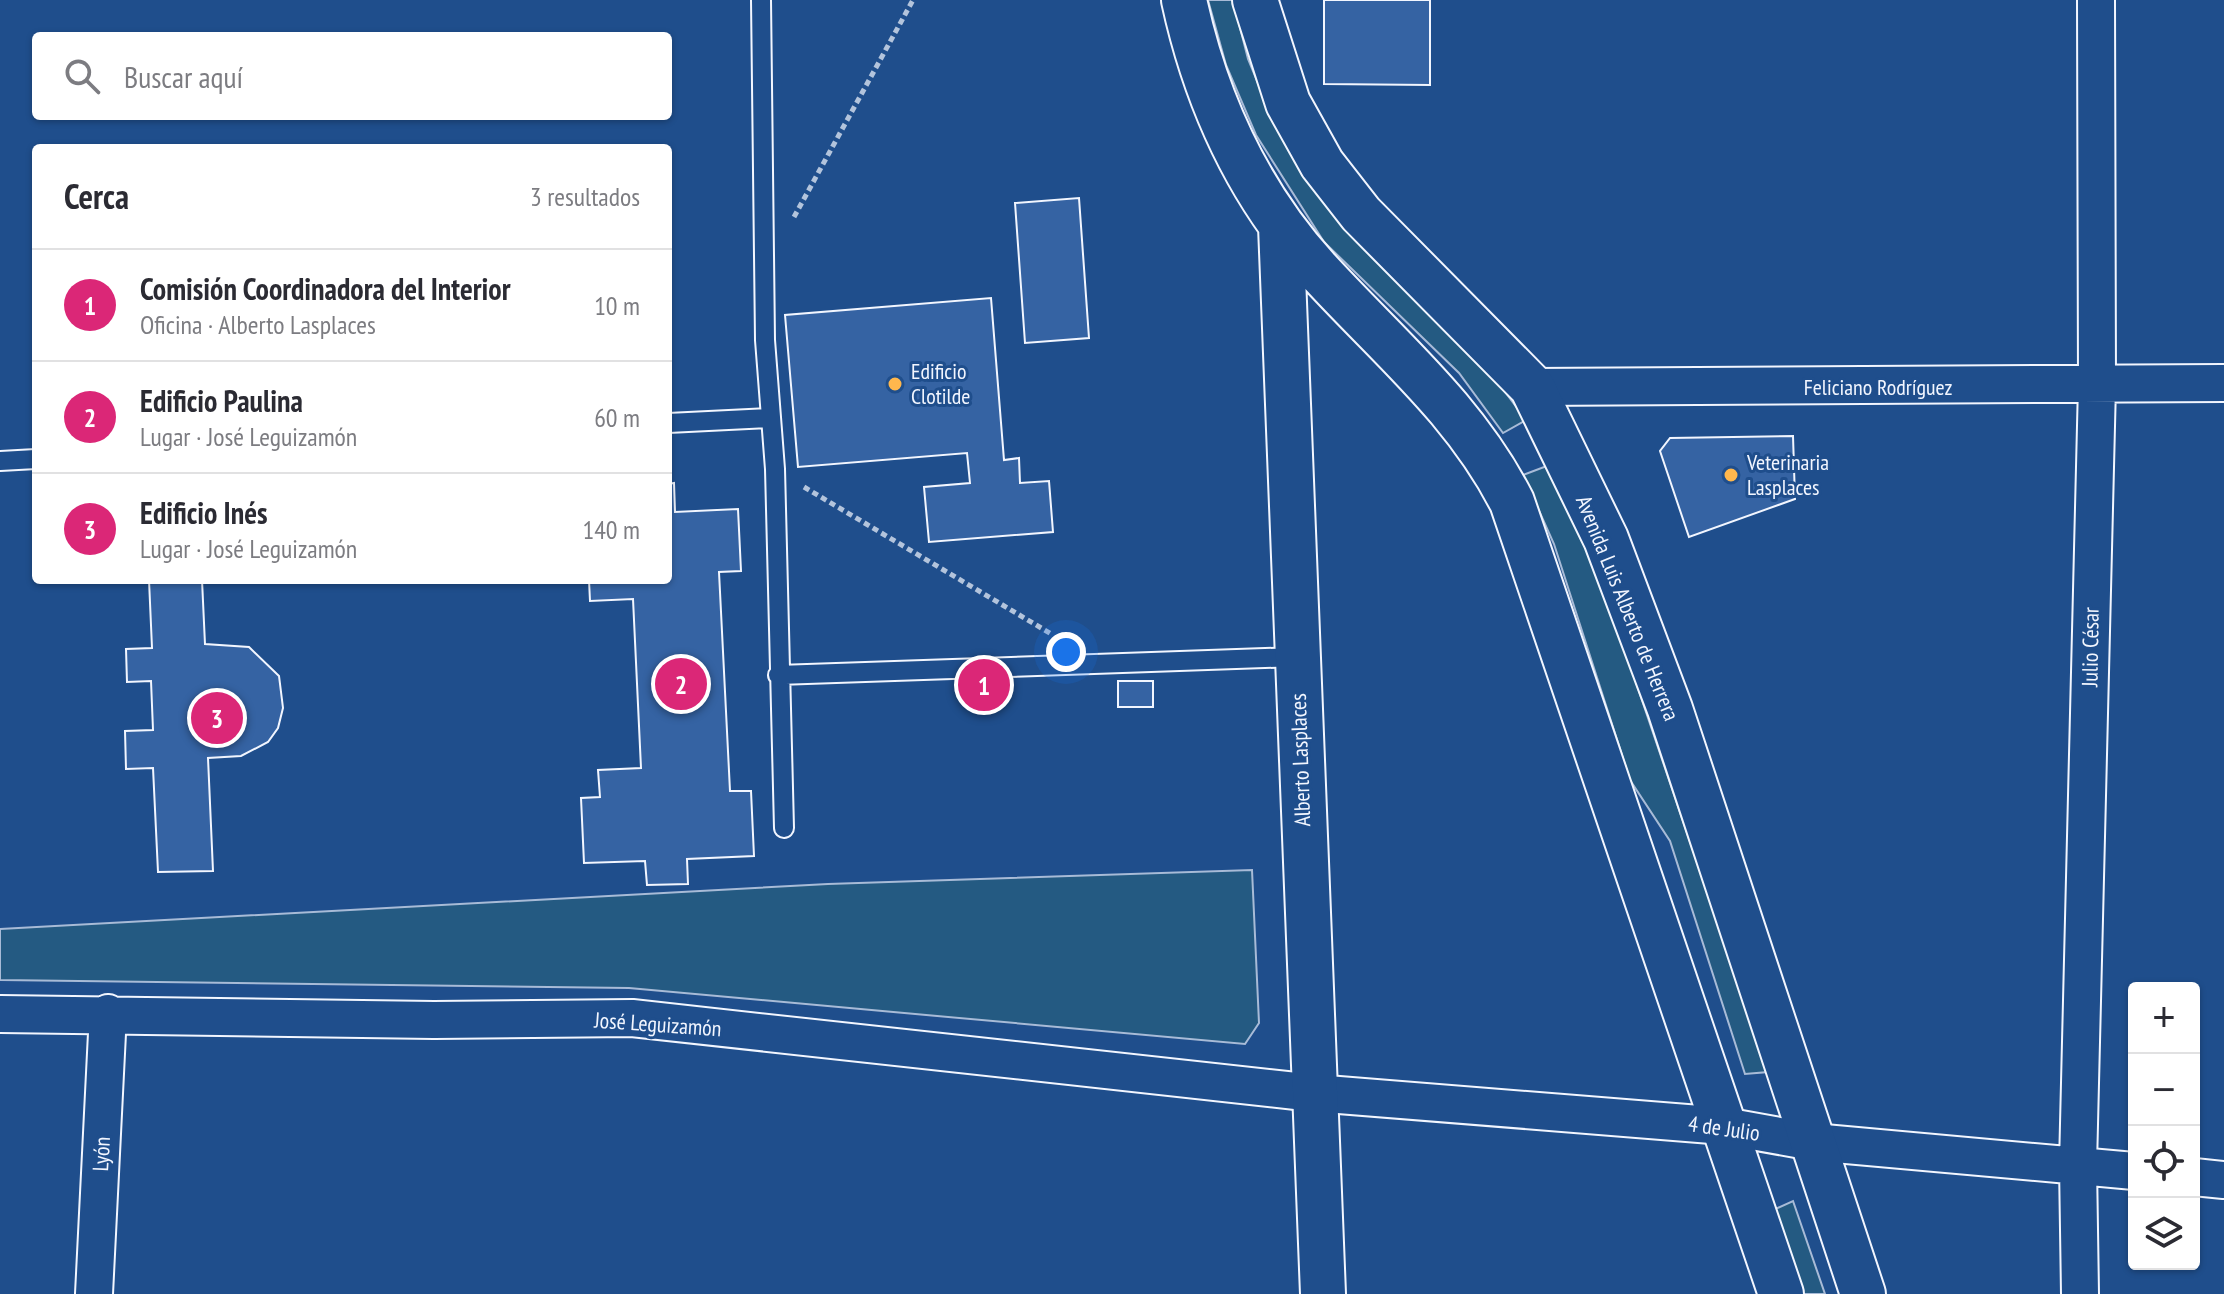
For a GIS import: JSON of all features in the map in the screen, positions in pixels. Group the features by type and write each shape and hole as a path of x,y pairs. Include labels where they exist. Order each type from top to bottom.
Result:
{"main road":[{"path":"1184,0 1197,60 1246,175 1281,226 1335,288 1447,402 1497,472 1512,502 1781,1294"},
{"name":"Avenida Luis Alberto de Herrera","path":"1255,0 1288,103 1322,164 1361,214 1532,387 1606,539 1665,695 1863,1294"},
{"name":"Alberto Lasplaces","path":"1281,226 1323,1294"}],"street":[{"name":"Julio César","path":"2080,1294 2078,1165 2097,385 2096,0"},
{"name":"Feliciano Rodríguez","path":"1532,387 2224,383"},
{"name":"José Leguizamón","path":"0,1014 108,1013 434,1020 632,1018 1314,1093"},
{"name":"Lyón","path":"94,1294 108,1013"},
{"name":"4 de Julio","path":"1314,1093 1724,1126 1813,1142 2128,1170"},
{"path":"2200,1178 2224,1180"}],"lane":[{"path":"761,0 767,265 765,340 775,469 784,828"},
{"path":"672,423 771,418"},
{"path":"0,461 32,459"},
{"path":"778,675 1296,657"}],"path":[{"path":"767,265 913,0"},
{"path":"775,469 1102,664"}],"shaded area":[{"path":"1208,0 1233,0 1248,59 1274,122 1482,361 1526,420 1503,433 1459,373 1324,242 1256,135 1226,65"},
{"path":"1552,464 1585,532 1768,1072 1745,1074 1670,841 1630,780 1554,544 1523,475"},
{"path":"1252,870 1259,1023 1245,1044 629,988 0,980 0,929 828,884"},
{"path":"1793,1201 1825,1294 1800,1294 1771,1211"}],"building":[{"path":"1324,0 1430,0 1430,85 1324,84"},
{"path":"1079,198 1089,338 1025,343 1015,203"},
{"name":"Edificio Clotilde","path":"991,298 1004,460 1019,458 1020,483 1049,481 1053,532 929,542 924,487 970,483 967,453 798,467 785,315"},
{"name":"Veterinaria Lasplaces","path":"1793,436 1795,499 1689,537 1660,451 1670,438"},
{"path":"672,483 675,512 738,509 741,571 719,572 730,791 751,791 754,856 687,859 688,884 647,885 645,861 584,863 581,798 600,797 598,770 641,768 633,599 590,601 589,584 672,584"},
{"path":"149,584 202,584 205,644 249,647 279,676 283,708 278,728 268,742 241,756 208,758 213,871 158,872 153,768 126,769 125,731 153,730 151,681 127,682 126,649 152,648"},
{"path":"1118,681 1153,681 1153,707 1118,707"}],"place":[{"name":"Edificio Clotilde","path":"895,384"},
{"name":"Veterinaria Lasplaces","path":"1731,475"},
{"name":"Edificio Paulina","path":"681,684"},
{"name":"Comisión Coordinadora del Interior","path":"984,685"},
{"name":"Edificio Inés","path":"217,718"}]}
